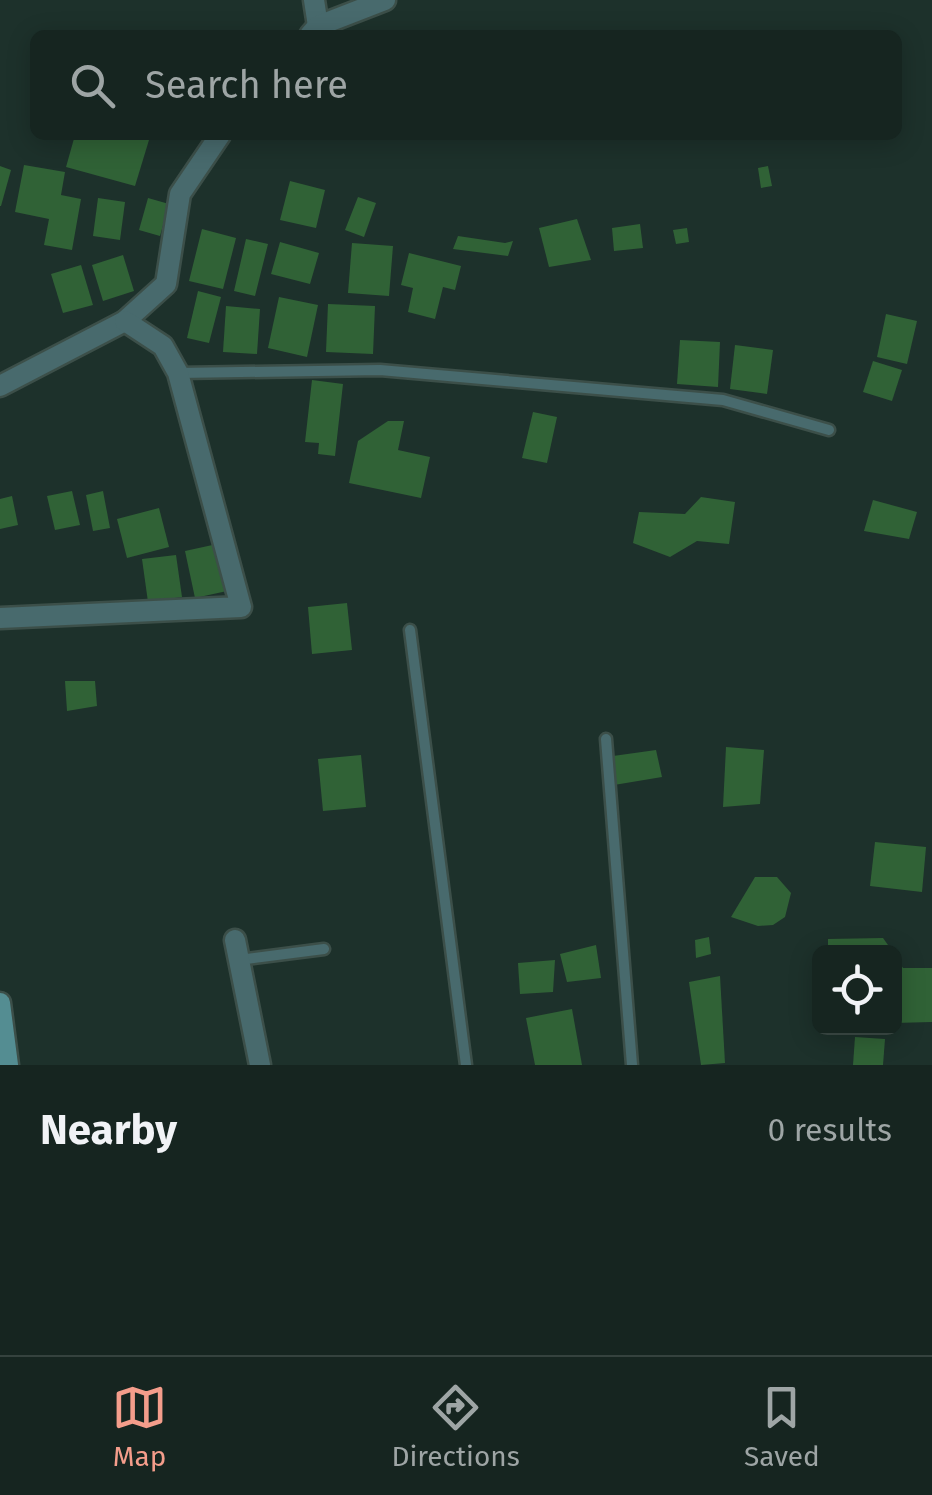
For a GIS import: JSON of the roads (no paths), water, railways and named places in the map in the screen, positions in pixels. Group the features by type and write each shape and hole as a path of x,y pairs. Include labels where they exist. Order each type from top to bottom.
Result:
{"street":[{"path":"314,0 314,30 385,0"},
{"path":"0,386 125,321 166,284 180,194 217,140"},
{"path":"0,618 241,607 178,373 163,346 125,321"},
{"path":"237,950 260,1065"},
{"path":"0,1003 8,1065"}],"lane":[{"path":"178,373 380,370 723,400 829,430"},
{"path":"410,630 466,1065"},
{"path":"606,740 632,1065"},
{"path":"237,950 324,949"}]}
